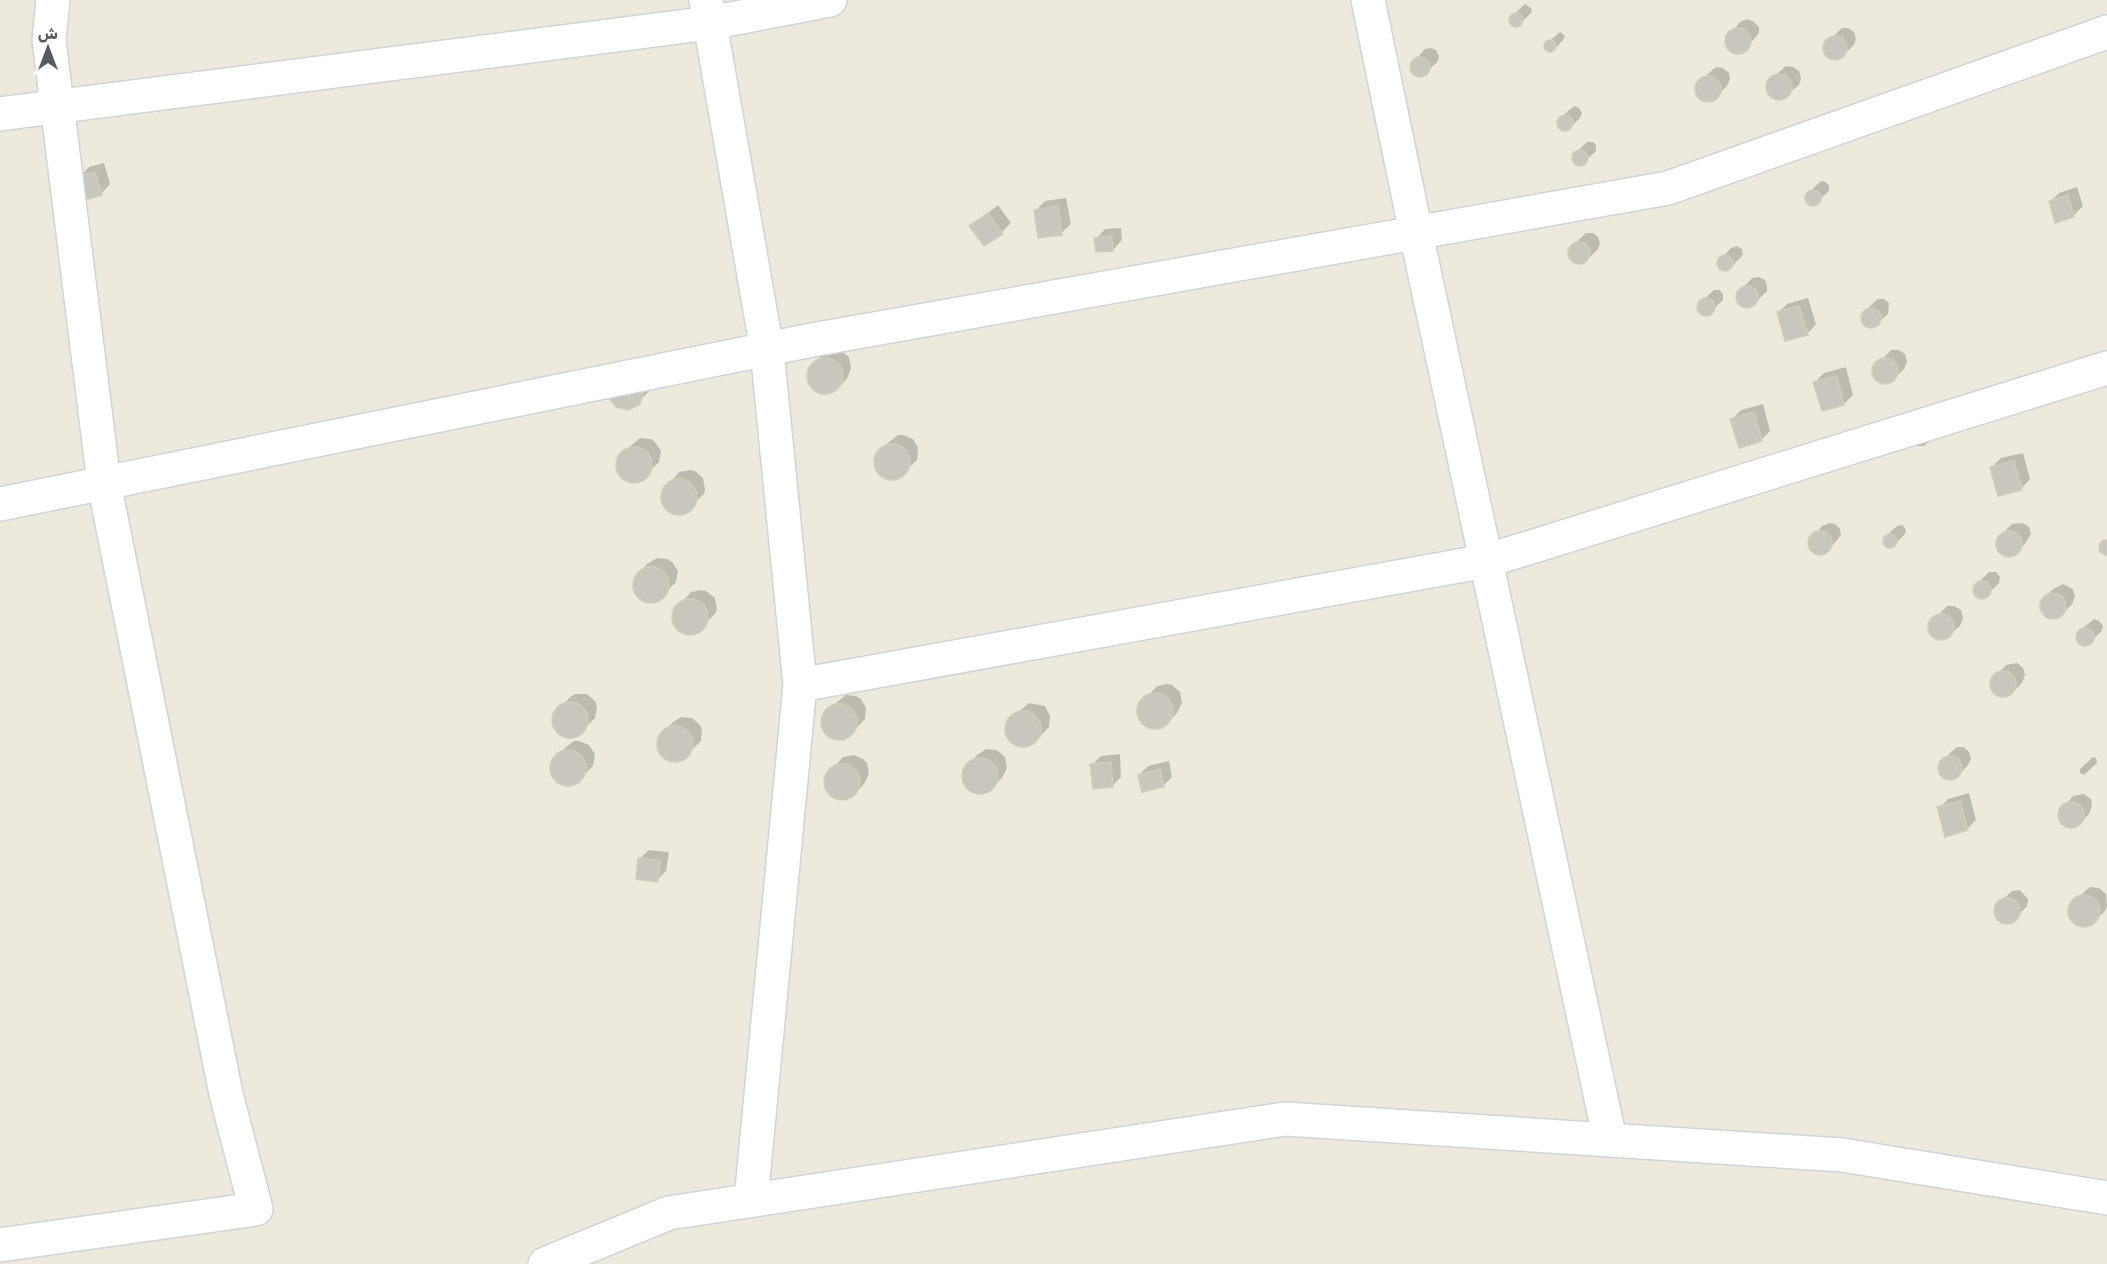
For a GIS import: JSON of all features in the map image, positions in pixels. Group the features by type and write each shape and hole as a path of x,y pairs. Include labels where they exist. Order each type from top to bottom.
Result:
{"street":[{"path":"0,1245 256,1209 226,1094 104,483 49,40 53,0"},
{"path":"0,114 708,12 830,0"},
{"path":"1368,0 1610,1140"},
{"path":"708,12 767,350 800,686 752,1200"},
{"path":"0,504 812,340 1668,188 2107,32"},
{"path":"800,686 1486,561 2107,368"},
{"path":"545,1264 669,1213 1285,1119 1842,1155 2107,1198"}],"building":[{"path":"1513,13 1519,13 1523,20 1519,27 1513,27 1509,23 1509,17"},
{"path":"1738,28 1747,32 1751,41 1747,50 1738,54 1729,50 1725,41 1729,32"},
{"path":"1835,36 1840,37 1846,43 1846,53 1840,59 1835,60 1830,59 1824,53 1823,48 1824,43 1830,37"},
{"path":"1550,40 1556,46 1550,52 1544,46"},
{"path":"1416,57 1424,57 1430,63 1430,71 1424,77 1416,77 1410,71 1410,63"},
{"path":"1779,74 1788,78 1792,87 1788,96 1779,100 1770,96 1766,87 1770,78"},
{"path":"1708,76 1717,80 1721,89 1717,98 1708,102 1699,98 1695,89 1699,80"},
{"path":"1565,115 1571,117 1573,123 1571,129 1565,131 1559,129 1557,123 1559,117"},
{"path":"1580,150 1586,152 1588,158 1586,164 1580,166 1574,164 1572,158 1574,152"},
{"path":"95,172 102,195 85,200 78,176"},
{"path":"1813,190 1819,192 1821,198 1819,204 1813,206 1807,204 1805,198 1807,192"},
{"path":"2068,195 2074,217 2055,223 2049,201"},
{"path":"1058,206 1062,235 1038,238 1034,210"},
{"path":"988,213 1003,234 984,246 969,226"},
{"path":"1112,236 1113,251 1096,252 1094,238"},
{"path":"1575,242 1583,242 1590,249 1590,257 1583,264 1575,264 1568,257 1568,249"},
{"path":"1722,255 1728,255 1733,263 1731,269 1722,271 1717,266 1717,260"},
{"path":"1747,286 1755,289 1758,297 1755,305 1747,308 1739,305 1736,297 1739,289"},
{"path":"1706,298 1712,301 1715,307 1712,313 1706,316 1700,313 1697,307 1700,301"},
{"path":"1799,306 1808,335 1785,341 1777,312"},
{"path":"1871,308 1878,311 1881,318 1878,325 1871,328 1864,325 1861,318 1864,311"},
{"path":"825,358 838,363 843,376 838,389 825,394 812,389 807,376 812,363"},
{"path":"1885,358 1894,362 1898,371 1894,380 1885,384 1876,380 1872,371 1876,362"},
{"path":"1837,376 1844,405 1822,411 1813,382"},
{"path":"644,387 639,405 628,410 616,407 608,397"},
{"path":"1754,412 1762,441 1739,448 1730,419"},
{"path":"892,444 905,449 910,462 905,475 892,480 879,475 874,462 879,449"},
{"path":"634,447 647,452 652,465 647,478 634,483 621,478 616,465 621,452"},
{"path":"2014,461 2022,490 1998,496 1990,467"},
{"path":"679,479 692,484 697,497 692,510 679,515 666,510 661,497 666,484"},
{"path":"1820,531 1825,532 1831,538 1831,548 1825,554 1820,555 1815,554 1809,548 1808,543 1809,538 1815,532"},
{"path":"2009,531 2018,535 2022,544 2018,553 2009,557 2000,553 1996,544 2000,535"},
{"path":"1887,534 1893,534 1897,541 1893,548 1887,548 1883,544 1883,538"},
{"path":"2107,540 2107,555 2105,555 2100,552 2099,546 2102,541"},
{"path":"651,567 664,572 669,585 664,598 651,603 638,598 633,585 638,572"},
{"path":"1978,581 1986,581 1991,586 1989,597 1978,599 1973,594 1973,586"},
{"path":"2053,593 2062,597 2066,606 2062,615 2053,619 2044,615 2040,606 2044,597"},
{"path":"690,599 703,604 708,617 703,630 690,635 677,630 672,617 677,604"},
{"path":"1941,614 1950,618 1954,627 1950,636 1941,640 1932,636 1928,627 1932,618"},
{"path":"2085,628 2091,631 2094,637 2091,643 2085,646 2079,643 2076,637 2079,631"},
{"path":"2003,671 2012,675 2016,684 2012,693 2003,697 1994,693 1990,684 1994,675"},
{"path":"1155,693 1168,698 1173,711 1168,724 1155,729 1142,724 1137,711 1142,698"},
{"path":"570,702 583,707 588,720 583,733 570,738 557,733 552,720 557,707"},
{"path":"839,704 852,709 857,722 852,735 839,740 826,735 821,722 826,709"},
{"path":"1023,711 1036,716 1041,729 1036,742 1023,747 1010,742 1005,729 1010,716"},
{"path":"675,726 688,731 693,744 688,757 675,762 662,757 657,744 662,731"},
{"path":"568,750 581,755 586,768 581,781 568,786 555,781 550,768 555,755"},
{"path":"1950,756 1959,759 1962,768 1959,777 1950,780 1941,777 1938,768 1941,759"},
{"path":"980,758 993,763 998,776 993,789 980,794 967,789 962,776 967,763"},
{"path":"1111,762 1113,787 1093,789 1090,764"},
{"path":"842,764 855,769 860,782 855,795 842,800 829,795 824,782 829,769"},
{"path":"1160,769 1164,787 1142,792 1138,775"},
{"path":"1960,801 1968,830 1945,837 1937,807"},
{"path":"2071,802 2080,806 2084,815 2080,824 2071,828 2062,824 2058,815 2062,806"},
{"path":"638,858 660,861 658,882 636,879"},
{"path":"2084,895 2095,900 2100,911 2095,922 2084,927 2073,922 2068,911 2073,900"},
{"path":"2007,898 2016,902 2020,911 2016,920 2007,924 1998,920 1994,911 1998,902"}]}
